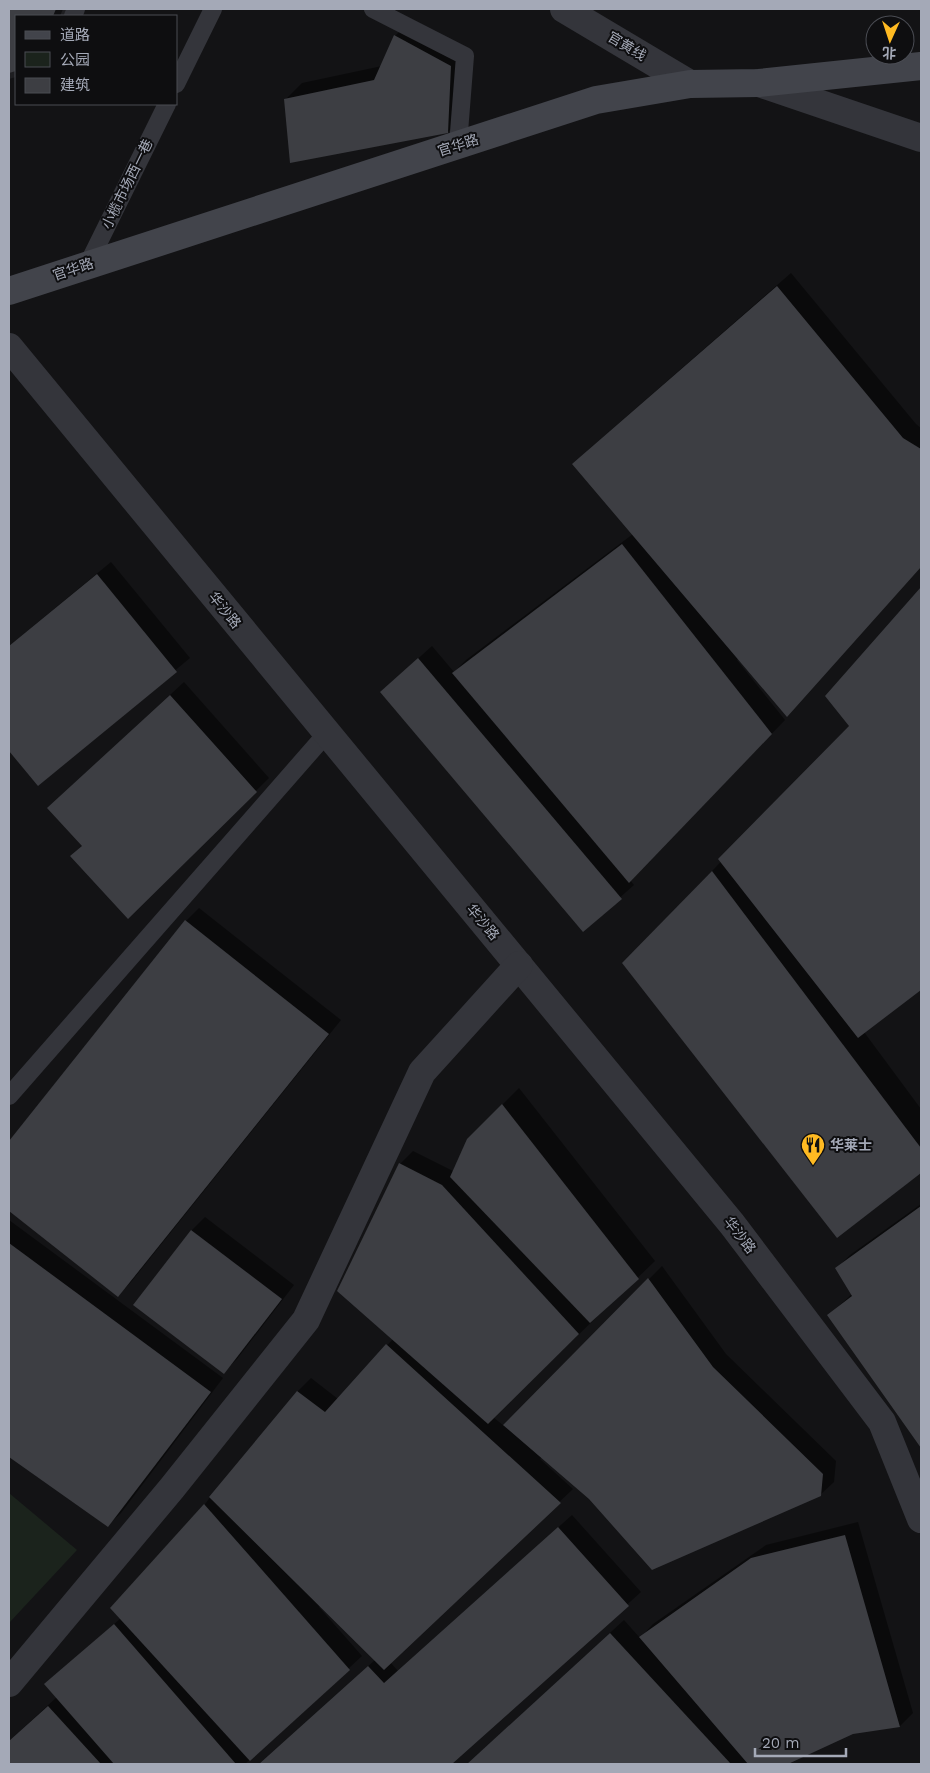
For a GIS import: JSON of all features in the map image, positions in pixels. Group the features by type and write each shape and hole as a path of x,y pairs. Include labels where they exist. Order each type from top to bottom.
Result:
{"main road":[{"name":"官华路","path":"9,291 596,100 690,84 759,83 921,66"}],"street":[{"name":"官黄线","path":"564,9 690,84"},
{"path":"759,83 921,138"},
{"name":"华沙路","path":"9,347 732,1224 882,1422 921,1520"},
{"path":"9,1683 172,1488 306,1320 422,1072 519,965"}],"lane":[{"path":"178,80 213,9"},
{"path":"373,9 465,56 458,145"},
{"name":"小榄市场西一巷","path":"88,264 167,105"},
{"path":"9,1096 327,733"}],"shaded area":[{"path":"9,9 72,9 70,15 15,15 15,77 9,79"}],"green space":[{"path":"9,1493 77,1550 9,1623"}],"building":[{"path":"9,9 56,9 53,15 15,15 15,71 9,73"},
{"path":"394,35 451,66 448,133 290,163 284,99 374,80"},
{"path":"777,286 903,438 921,449 921,567 787,717 572,464"},
{"path":"622,544 772,734 629,883 452,673"},
{"path":"97,574 177,672 38,786 9,751 9,646"},
{"path":"921,587 921,990 858,1038 718,859 849,726 825,696"},
{"path":"418,658 622,899 583,932 380,692"},
{"path":"170,695 257,792 128,919 70,856 82,846 47,808"},
{"path":"712,871 921,1148 921,1173 837,1238 622,963"},
{"path":"185,920 329,1034 118,1297 9,1211 9,1141"},
{"path":"502,1104 639,1279 590,1323 450,1177 467,1139"},
{"path":"399,1163 442,1185 579,1334 488,1424 337,1291"},
{"path":"921,1206 921,1448 827,1315 852,1296 835,1268"},
{"path":"191,1230 282,1299 224,1374 133,1305"},
{"path":"9,1243 211,1392 108,1527 9,1457"},
{"path":"648,1278 713,1367 823,1474 821,1496 652,1570 589,1499 503,1425"},
{"path":"386,1344 561,1503 384,1670 209,1497 297,1391 325,1412"},
{"path":"204,1504 350,1670 250,1761 110,1608"},
{"path":"558,1527 629,1606 452,1764 259,1764 368,1666 384,1683"},
{"path":"845,1535 900,1727 853,1734 788,1764 748,1764 639,1637 751,1558"},
{"path":"114,1624 236,1764 114,1764 44,1684"},
{"path":"610,1633 731,1764 467,1764"},
{"path":"48,1706 101,1764 9,1764 9,1741"}],"place":[{"name":"华莱士","path":"813,1166"}]}
